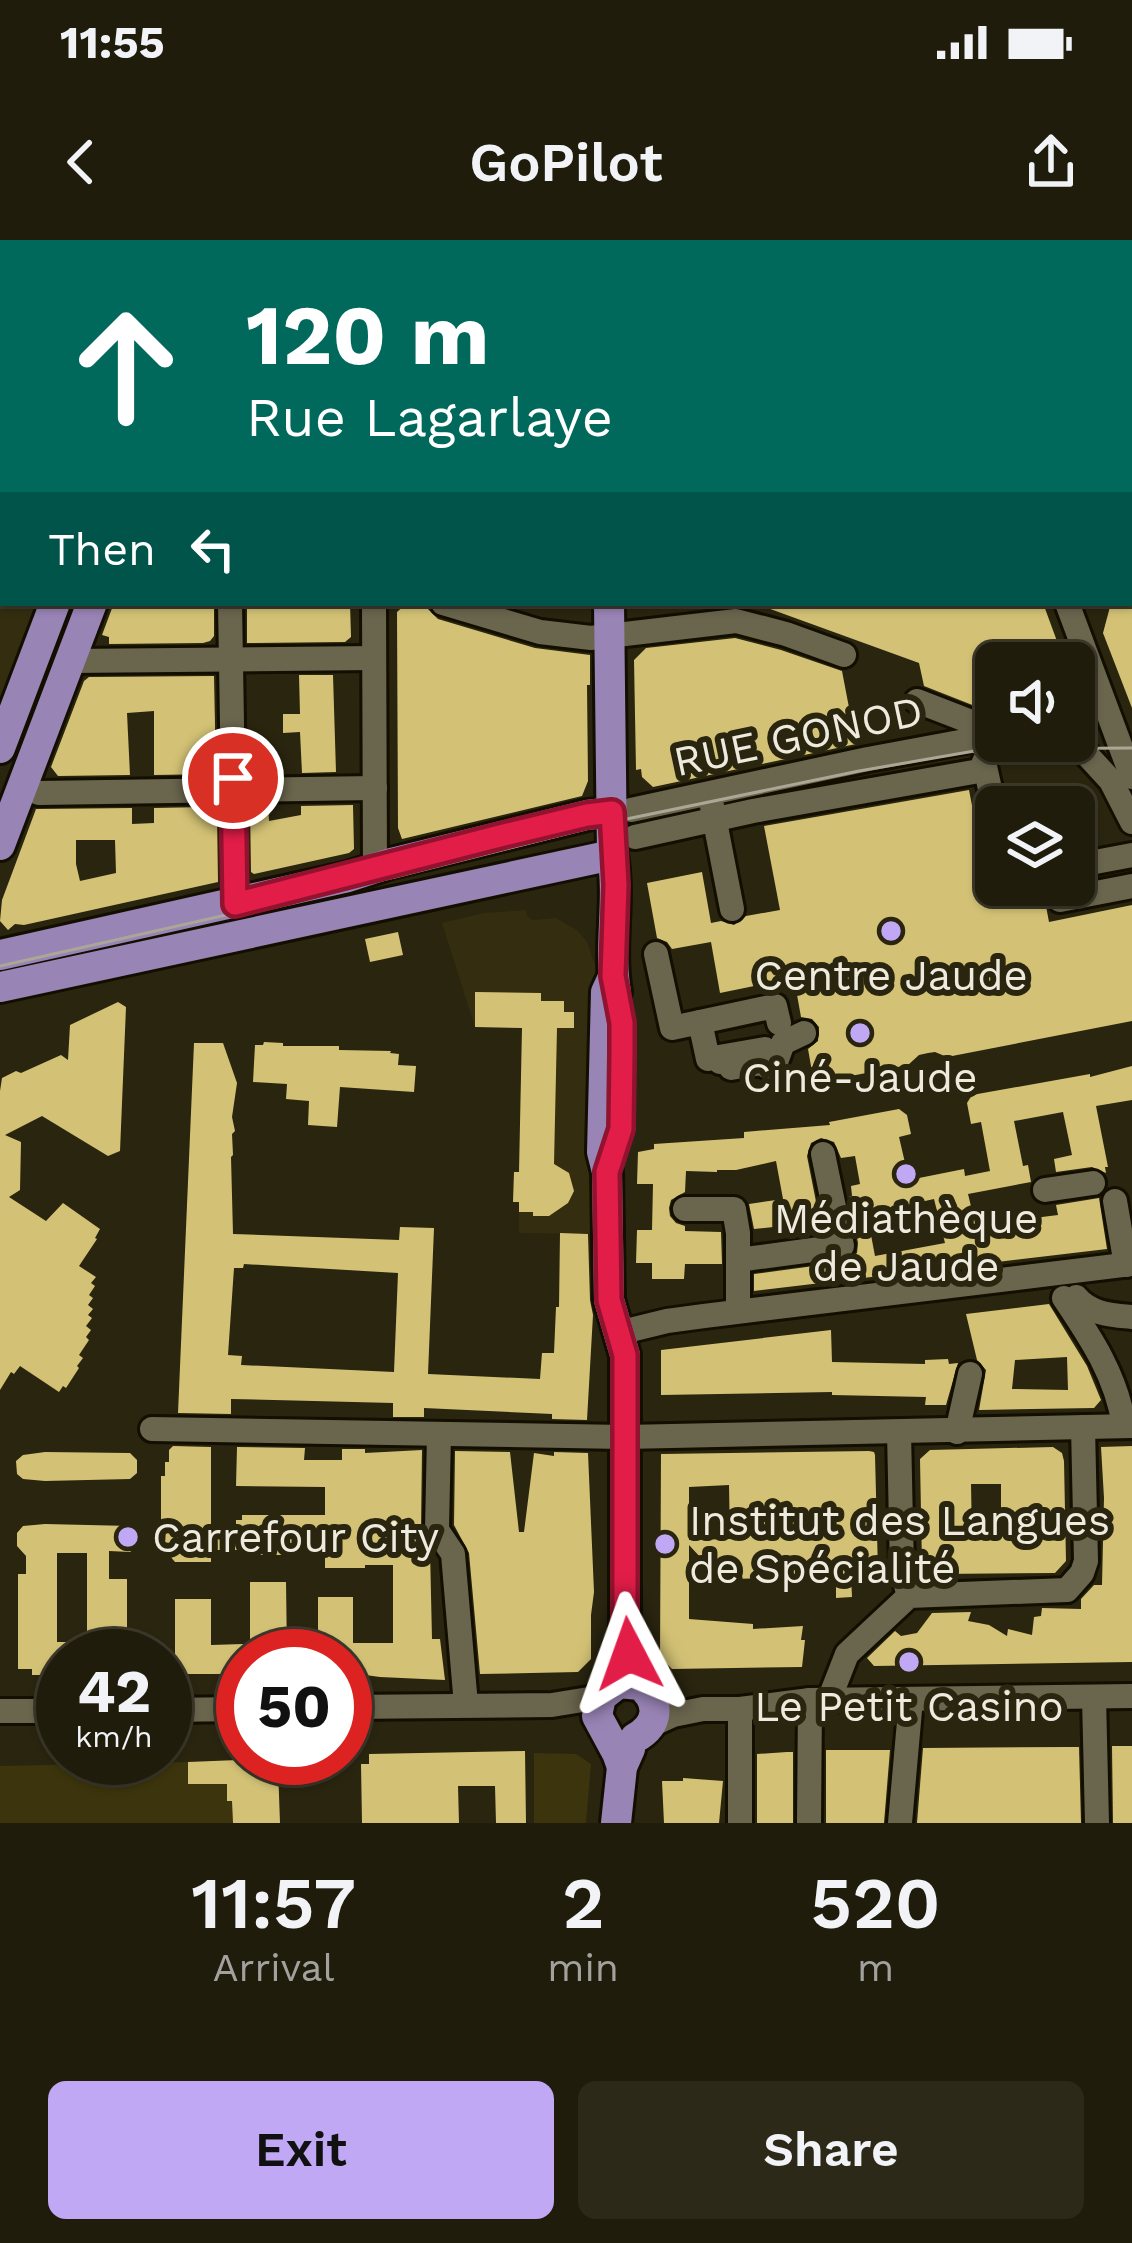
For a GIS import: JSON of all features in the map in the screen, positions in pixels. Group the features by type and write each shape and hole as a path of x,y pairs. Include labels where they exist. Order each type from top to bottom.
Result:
{"main road":[{"path":"0,748 54,606"},
{"path":"22,787 19,764 24,743 72,606"},
{"path":"0,845 91,606"},
{"path":"609,606 624,846 616,885 613,976 622,1023 621,1129 607,1172 609,1300 625,1355 625,1689 597,1716 632,1738"},
{"path":"0,955 235,904 587,815 621,811"},
{"path":"0,987 624,846"},
{"path":"616,1823 632,1738 655,1710 651,1695 625,1689"}],"street":[{"path":"230,606 235,904"},
{"path":"374,606 375,868"},
{"path":"453,606 539,632 591,638 736,622 844,655"},
{"path":"1068,606 1124,734 1132,777"},
{"path":"70,661 374,658"},
{"name":"RUE GONOD","path":"917,701 975,723"},
{"name":"RUE GONOD","path":"621,811 975,752"},
{"name":"RUE GONOD","path":"624,846 975,753"},
{"path":"1094,762 1111,781 1132,822"},
{"path":"22,787 39,793 375,788"},
{"path":"709,793 732,909"},
{"path":"1095,862 1132,855"},
{"path":"1095,893 1132,886"},
{"path":"656,954 672,1028 700,1022 778,1036 720,1065 709,1059 700,1022"},
{"path":"738,1260 842,1246 823,1154"},
{"path":"1045,1190 1093,1183"},
{"path":"618,1334 704,1316 1129,1265 1115,1201"},
{"path":"685,1209 734,1209 738,1302"},
{"path":"152,1430 626,1437 1128,1426 1111,1377 1070,1298 1084,1307 1132,1317"},
{"path":"957,1432 970,1374"},
{"path":"809,1823 819,1700 847,1654 908,1596 1067,1590 1082,1573 1086,1561 1083,1427"},
{"path":"899,1432 902,1571 908,1596"},
{"path":"439,1435 436,1530 453,1554 466,1705"},
{"path":"372,1707 552,1705 625,1689 703,1708 740,1709 819,1700 1132,1696"},
{"path":"1094,1697 1097,1823"},
{"path":"900,1823 911,1699"},
{"path":"552,1705 566,1715 632,1738 673,1715 703,1708"},
{"path":"740,1709 740,1823"},
{"path":"0,1711 36,1711"}],"shaded area":[{"path":"0,606 36,606 0,706"},
{"path":"526,910 533,920 556,918 577,930 595,965 593,1234 519,1233 519,1203 513,1202 514,1172 519,1172 522,1028 475,1027 442,923"},
{"path":"534,1753 576,1754 591,1764 586,1823 534,1823"},
{"path":"36,1765 36,1785 230,1785 227,1800 232,1801 233,1823 0,1823 0,1766"}],"building":[{"path":"113,606 214,606 214,636 203,643 109,644 109,637 102,635"},
{"path":"247,606 350,606 351,637 345,642 247,643"},
{"path":"404,606 427,608 438,619 535,648 590,655 588,781 582,796 402,839 398,828 397,612"},
{"path":"762,606 1044,606 1057,642 975,642 975,706 924,686 919,663"},
{"path":"1110,606 1132,606 1132,708 1103,633"},
{"path":"735,638 842,671 856,744 653,787 642,777 641,769 636,770 634,660 646,648"},
{"path":"299,675 333,675 336,772 302,773 300,732 283,733 283,714 300,714"},
{"path":"214,676 216,774 154,775 154,711 127,713 130,775 58,776 51,767 89,677"},
{"name":"Centre Jaude","path":"969,790 975,821 975,906 1046,906 1049,922 1132,905 1132,1021 947,1057 928,1053 908,1065 814,1083 808,1049 818,1041 819,1027 801,1017 794,978 720,993 711,942 672,949 657,938 647,883 702,872 711,923 734,925 746,916 780,910 764,826"},
{"path":"353,805 354,849 349,853 251,872 250,806 268,806 269,821 301,815 301,806"},
{"path":"206,807 207,816 217,815 218,882 15,924 8,930 0,921 2,900 36,809 132,808 132,824 154,823 154,808","holes":["76,840 115,840 116,873 80,881"]},
{"path":"398,932 403,955 370,962 365,939"},
{"path":"475,992 541,993 541,1001 564,1001 564,1012 574,1012 574,1028 557,1028 554,1164 569,1173 574,1191 568,1203 549,1216 519,1212 519,1202 513,1202 514,1172 519,1172 522,1028 475,1027"},
{"path":"118,1002 126,1007 120,1151 108,1156 42,1116 5,1135 21,1142 20,1190 9,1197 46,1221 63,1203 100,1229 79,1266 96,1277 89,1295 93,1298 88,1305 93,1309 86,1326 91,1330 89,1340 79,1355 83,1358 79,1368 59,1392 20,1366 0,1390 2,1078 61,1055 68,1060 70,1025"},
{"path":"194,1043 223,1043 237,1083 232,1117 233,1234 399,1240 400,1227 434,1228 428,1374 540,1379 542,1353 554,1353 560,1233 588,1234 593,1315 587,1420 424,1408 424,1417 393,1417 393,1403 231,1399 231,1414 178,1413","holes":["244,1264 398,1273 394,1372 241,1365 242,1356 228,1355 234,1268"]},
{"path":"255,1045 391,1051 399,1054 398,1065 416,1066 414,1092 340,1087 337,1127 308,1125 309,1101 286,1099 287,1084 253,1082"},
{"path":"1132,1066 1132,1100 1096,1106 1106,1173 1092,1167 1056,1172 1054,1159 1072,1155 1063,1112 1014,1121 1031,1182 968,1194 979,1239 1001,1229 1003,1236 1035,1225 1034,1218 1058,1215 1056,1205 1099,1198 1107,1249 754,1291 754,1274 844,1262 857,1253 849,1197 851,1186 860,1184 855,1156 841,1158 834,1142 821,1138 811,1143 807,1156 820,1222 754,1229 749,1204 783,1199 776,1161 736,1170 686,1171 685,1192 671,1200 670,1216 685,1231 721,1232 722,1264 685,1264 684,1279 652,1279 652,1263 636,1263 637,1230 652,1230 653,1184 637,1184 638,1152 654,1149 654,1144 744,1138 744,1132 830,1125 899,1109 907,1115 911,1134 899,1137 909,1180 964,1169 965,1176 990,1171 981,1122 971,1124 967,1103 972,1095","holes":["934,1199 945,1243 875,1256 870,1213"]},
{"path":"1049,1304 1087,1366 1101,1400 1094,1408 979,1410 986,1370 977,1360 966,1314","holes":["1067,1357 1068,1390 1012,1389 1015,1360"]},
{"path":"831,1330 832,1362 925,1364 925,1360 948,1359 949,1364 958,1363 946,1405 925,1405 926,1397 832,1392 661,1395 661,1350"},
{"path":"173,1446 211,1447 211,1536 236,1536 236,1520 242,1520 242,1515 325,1515 325,1487 236,1486 237,1447 305,1448 304,1460 342,1460 342,1449 365,1449 365,1453 422,1450 421,1530 430,1550 432,1639 440,1639 445,1680 372,1676 372,1643 393,1643 393,1565 325,1568 325,1546 299,1546 299,1555 211,1550 211,1562 175,1562 165,1544 166,1530 161,1530 161,1476 165,1476"},
{"path":"1132,1446 1132,1662 874,1666 867,1658 895,1631 901,1636 917,1633 932,1613 971,1612 968,1621 989,1625 1007,1636 1008,1629 1032,1635 1034,1617 1041,1616 1042,1608 1081,1609 1081,1599 1094,1585 1102,1585 1101,1447"},
{"path":"1053,1447 1062,1453 1066,1561 1055,1573 930,1573 922,1566 920,1459 930,1450","holes":["971,1484 1001,1484 1001,1536 972,1537"]},
{"path":"455,1451 510,1452 519,1532 524,1532 534,1453 588,1453 594,1592 591,1659 578,1672 480,1674 469,1553 454,1525"},
{"path":"874,1452 878,1572 851,1576 852,1597 836,1598 836,1577 727,1579 689,1545 689,1619 753,1624 753,1629 803,1626 802,1667 672,1669 660,1657 661,1454","holes":["729,1485 730,1539 689,1540 689,1487"]},
{"path":"130,1453 137,1460 137,1473 130,1479 45,1481 17,1474 16,1461 23,1455"},
{"path":"45,1524 131,1526 137,1533 136,1546 130,1552 109,1551 109,1579 127,1579 127,1629 87,1629 87,1553 57,1553 57,1629 36,1629 36,1675 32,1669 18,1669 18,1574 26,1574 26,1556 17,1546 17,1533 23,1526"},
{"path":"250,1582 286,1582 287,1629 250,1629"},
{"path":"318,1597 353,1597 353,1629 318,1629"},
{"path":"175,1599 211,1599 216,1674 192,1674 192,1629 175,1629"},
{"path":"1112,1746 1132,1746 1132,1823 1113,1823"},
{"path":"1079,1747 1081,1823 917,1823 923,1748"},
{"path":"826,1750 890,1750 884,1823 826,1823"},
{"path":"525,1751 526,1823 496,1823 495,1786 458,1786 459,1823 362,1823 361,1785 372,1785 372,1754"},
{"path":"793,1752 793,1823 757,1823 757,1754"},
{"path":"216,1761 216,1784 192,1784 192,1762"},
{"path":"662,1781 723,1781 719,1823 664,1823"},
{"path":"227,1785 279,1785 280,1823 233,1823 232,1801 227,1801"}],"tram line":[{"path":"0,966 395,877 612,822 859,771 986,749 1132,748"}],"place":[{"name":"Centre Jaude","path":"891,931"},
{"name":"Ciné-Jaude","path":"860,1033"},
{"name":"Médiathèque de Jaude","path":"906,1174"},
{"name":"Carrefour City","path":"128,1537"},
{"name":"Institut des Langues de Spécialité","path":"665,1544"},
{"name":"Le Petit Casino","path":"909,1662"}],"route":[{"path":"233,778 235,904 612,812 613,976 622,1054 621,1129 607,1172 609,1300 625,1355 625,1638 629,1654"}]}
